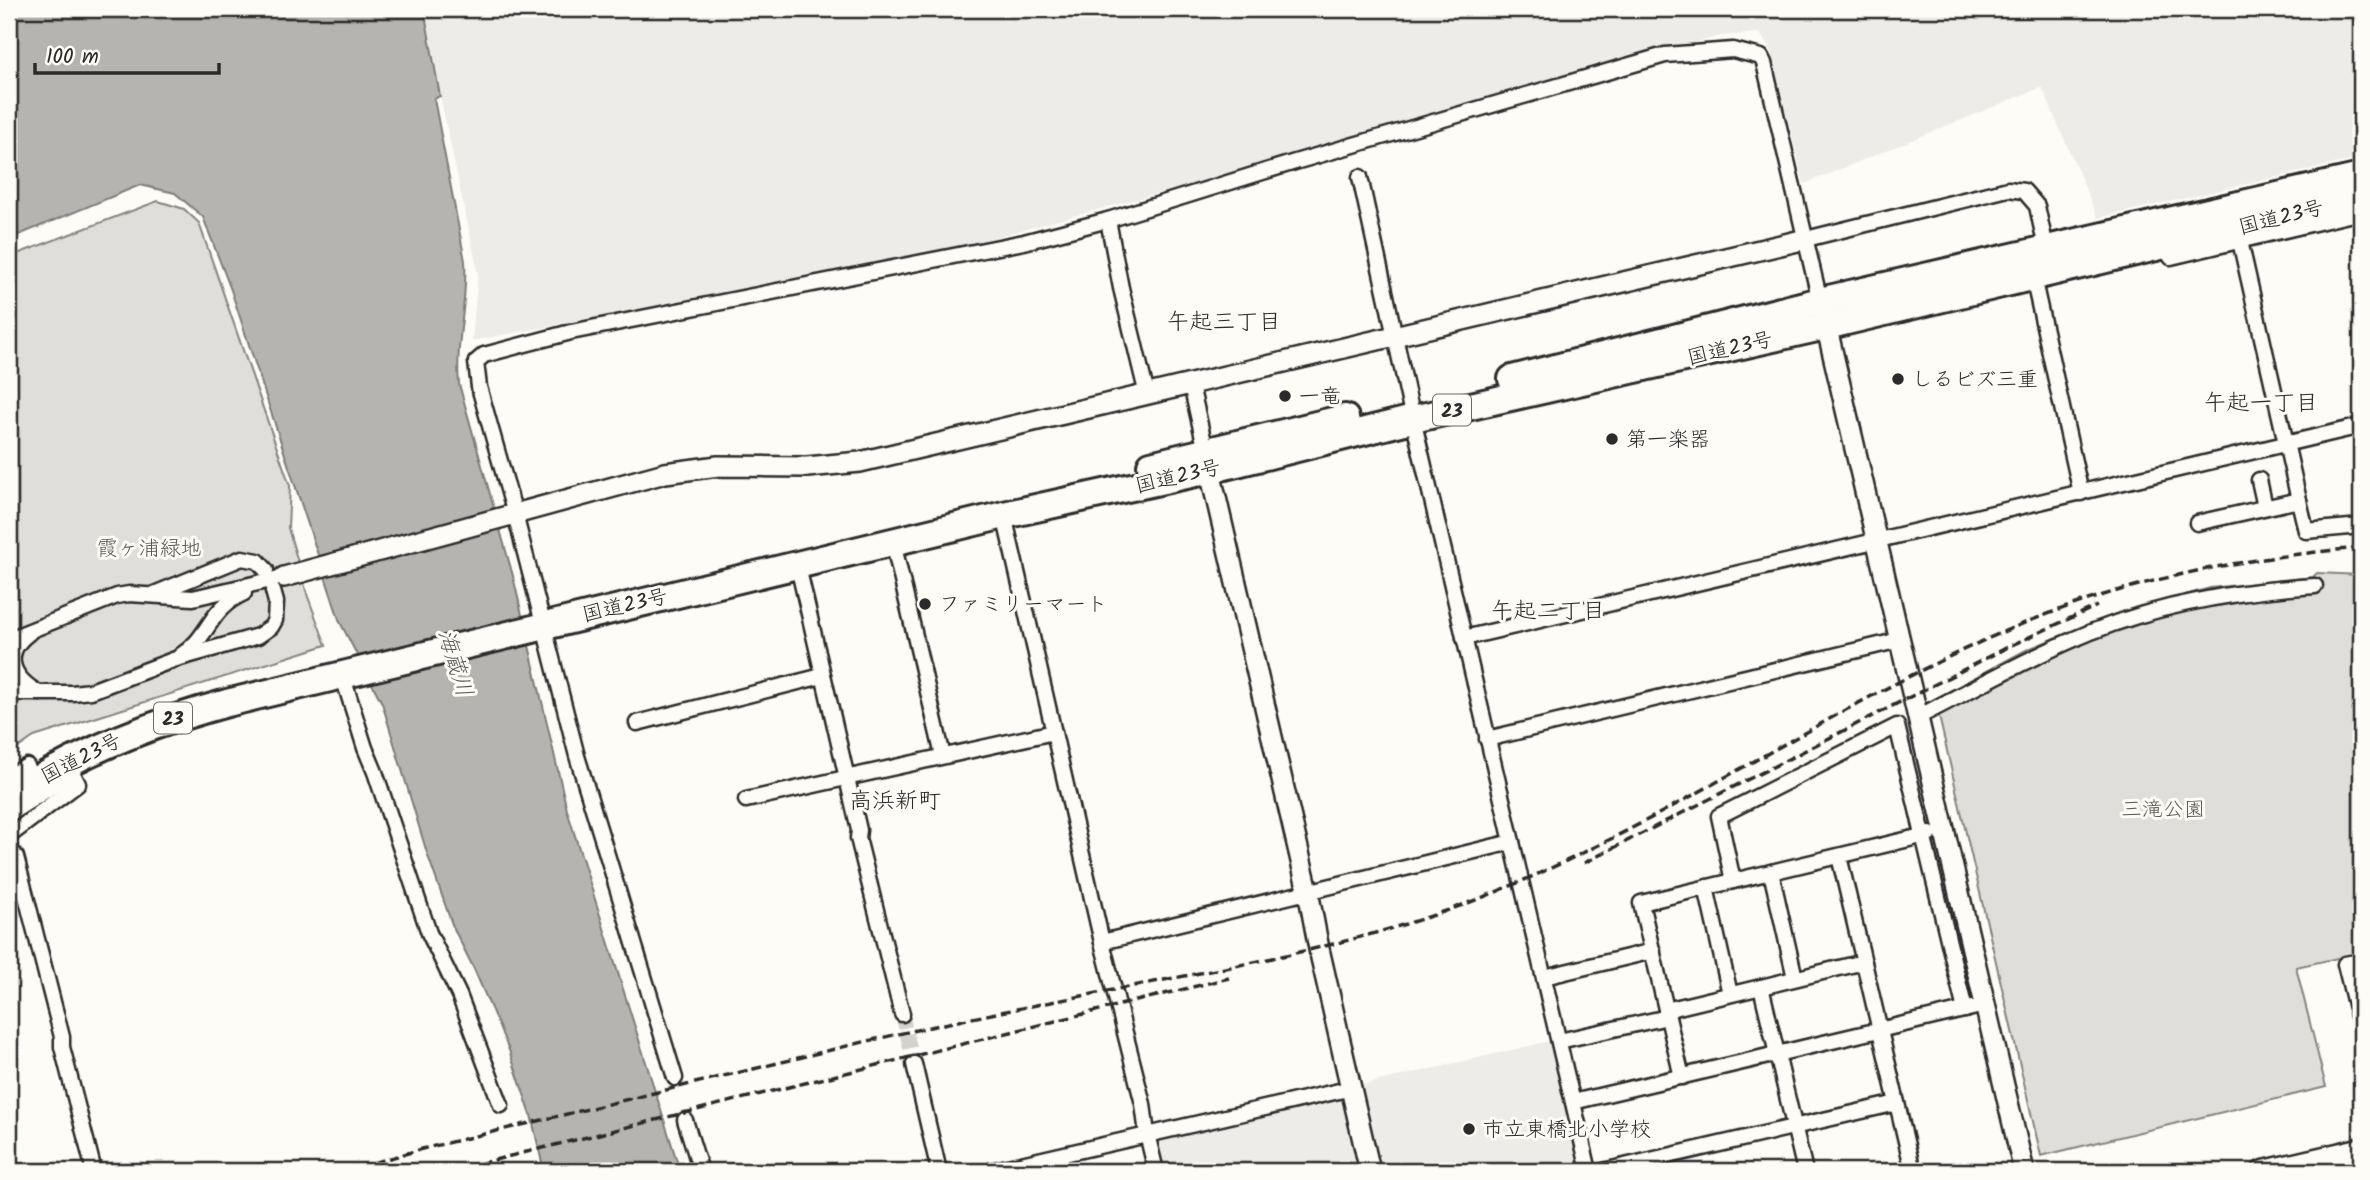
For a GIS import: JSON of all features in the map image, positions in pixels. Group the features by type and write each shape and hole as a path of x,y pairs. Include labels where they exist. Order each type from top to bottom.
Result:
{"highway":[{"name":"国道23号","path":"539,623 894,547 1207,460 1305,427 1411,412 1823,314 2046,248 2361,177"},
{"name":"国道23号","path":"1823,314 2033,277 2361,198"},
{"name":"国道23号","path":"9,797 66,763 158,722 346,668 1207,460"},
{"name":"国道23号","path":"15,773 99,729 181,699 224,687 346,668"}],"street":[{"path":"675,1078 539,623 478,387 476,362 484,355 571,331 1024,242 1108,220 1295,162 1665,55 1733,50 1761,57 1764,64 2024,1171"},
{"path":"1360,177 1411,412 1589,1171"},
{"path":"9,639 117,596 209,596 665,473 718,466 807,467 860,462 1395,337 2008,189 2024,191 2037,206 2046,248"},
{"path":"2163,246 2171,257 2361,212"},
{"path":"1108,220 1121,288 1147,395"},
{"path":"2240,241 2306,531 2361,526"},
{"path":"2033,277 2081,493"},
{"path":"1191,385 1370,1171"},
{"path":"1464,638 2361,426"},
{"path":"2259,480 2265,507"},
{"path":"2197,523 2299,499"},
{"path":"1004,515 1102,942 1143,1104 1156,1171"},
{"path":"539,623 800,575 894,547 943,757"},
{"path":"9,693 91,691 173,660 265,632 275,620 274,579 258,561 242,558 150,596"},
{"path":"800,575 859,830 858,838 902,1014"},
{"path":"173,660 196,644 224,603 274,579"},
{"path":"1919,718 2048,651 2140,615 2236,592 2315,586"},
{"path":"32,630 15,648 13,667 20,680 40,694"},
{"path":"1487,739 1900,640"},
{"path":"346,668 365,748 429,933 459,995 501,1105"},
{"path":"637,723 822,676"},
{"path":"9,814 126,743 227,703"},
{"path":"1734,881 1719,816 1897,726 1965,1010"},
{"path":"746,800 1054,732"},
{"path":"9,836 78,784 73,774"},
{"path":"1682,1077 1642,903 1945,830"},
{"path":"1102,942 1512,842"},
{"path":"13,852 94,1171"},
{"path":"1839,856 1913,1171"},
{"path":"1771,872 1795,978"},
{"path":"1706,887 1730,994"},
{"path":"1544,977 1653,951"},
{"path":"2361,961 2345,964 2361,1028"},
{"path":"1559,1041 1730,994 1864,962"},
{"path":"1761,987 1805,1171"},
{"path":"1573,1102 1985,1005"},
{"path":"914,1064 939,1171"},
{"path":"990,1171 1352,1088"},
{"path":"1603,1171 1897,1103"},
{"path":"685,1120 701,1171"},
{"path":"2262,1171 2317,1165 2361,1148"}],"shaded area":[{"path":"424,9 2361,9 2361,158 2098,218 2042,87 1804,184 1771,52 1760,33 1721,36 1234,173 925,256 472,341 478,272"},
{"name":"市立東橋北小学校","path":"1550,1041 1581,1171 1378,1171 1358,1086"},
{"path":"1347,1096 1364,1171 1164,1171 1156,1139"}],"green space":[{"name":"霞ヶ浦緑地","path":"158,201 184,209 199,223 290,486 288,528 308,597 326,645 34,737 9,754 9,257"},
{"name":"三滝公園","path":"2317,573 2361,575 2361,953 2296,967 2326,1087 2041,1156 1935,699 2026,650 2087,625 2210,588 2313,577"}],"water":[{"name":"海蔵川","path":"9,9 424,9 440,96 434,99 465,261 459,384 513,576 567,810 680,1171 544,1171 531,1115 509,1050 453,927 427,853 382,703 340,622 231,290 203,217 175,193 140,185 9,239"}],"tunnel":[{"path":"902,1014 914,1064"}],"railway":[{"path":"345,1171 422,1149 867,1041 1279,957 1402,925 1516,884 1587,851 1932,665 2046,615 2089,599 2179,575 2269,558 2361,548"},
{"path":"1584,863 2012,645 2097,606"},
{"path":"450,1171 1229,978"}],"place":[{"name":"しるビズ三重","path":"1898,379"},
{"name":"一竜","path":"1285,396"},
{"name":"第一楽器","path":"1612,439"},
{"name":"ファミリーマート","path":"925,604"},
{"name":"市立東橋北小学校","path":"1469,1129"}],"district":[{"name":"午起三丁目","path":"1224,321"},
{"name":"午起一丁目","path":"2261,402"},
{"name":"午起二丁目","path":"1548,610"},
{"name":"高浜新町","path":"895,800"}]}
